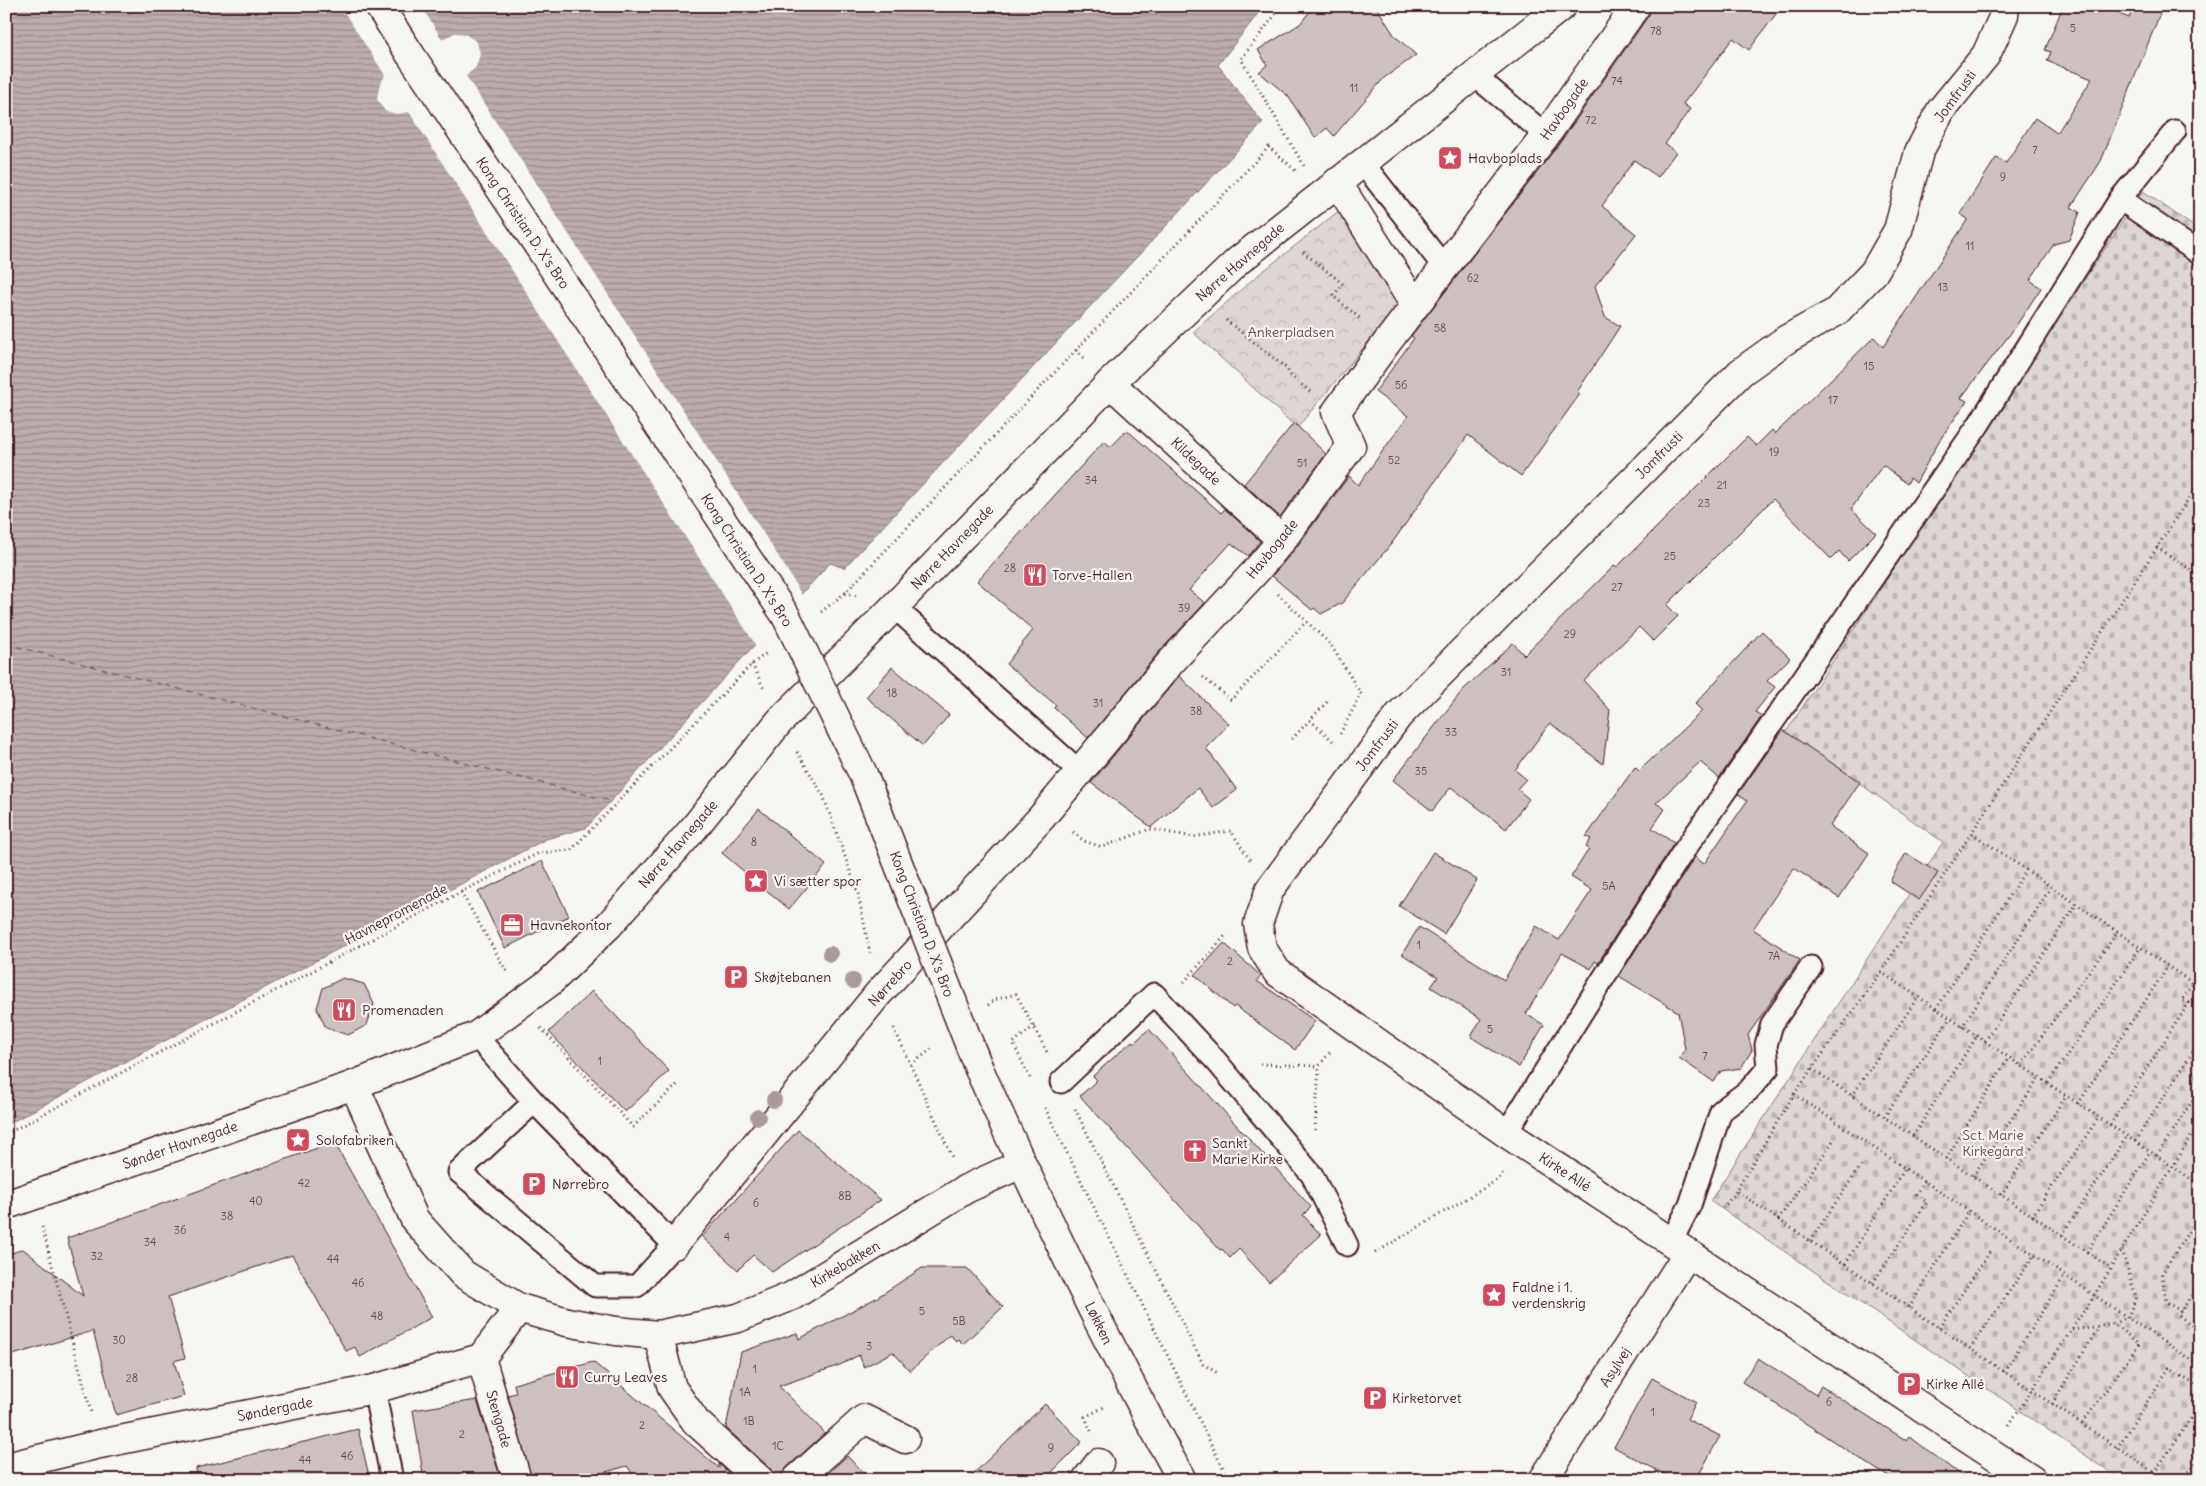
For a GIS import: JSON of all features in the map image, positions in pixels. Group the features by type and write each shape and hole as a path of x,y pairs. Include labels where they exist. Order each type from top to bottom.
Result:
{"street":[{"name":"Kong Christian D. X's Bro","path":"379,6 786,616 863,774 979,1069 1021,1164"},
{"name":"Nørre Havnegade","path":"354,1085 476,1036 550,982 609,925 694,828 779,722 894,607 1110,383 1238,261 1562,6"},
{"name":"Havbogade","path":"1073,768 1255,572 1282,540 1350,446 1336,412 1415,305 1546,135 1636,6"},
{"name":"Jomfrusti","path":"1270,889 1399,715 1741,372 1787,339 1836,312 1874,272 1898,230 1919,152 1942,110 1986,54 2004,15 2005,6"},
{"path":"1329,188 1415,305"},
{"name":"Kildegade","path":"1110,383 1282,540"},
{"name":"Nørrebro","path":"674,1245 878,994 1073,768"},
{"name":"Kirke Allé","path":"1270,889 1258,924 1262,948 1277,972 1506,1133 2032,1480"},
{"path":"354,1085 414,1220 463,1274 519,1308 567,1322 616,1331 658,1335 672,1388 696,1422 760,1480"},
{"name":"Sønder Havnegade","path":"6,1205 354,1085"},
{"name":"Kirkebakken","path":"658,1335 738,1318 792,1296 966,1189 1021,1164"},
{"name":"Løkken","path":"1021,1164 1133,1392 1182,1480"},
{"name":"Asylvej","path":"1543,1480 1679,1248"},
{"path":"481,1358 519,1308"},
{"name":"Søndergade","path":"6,1467 100,1444 374,1389 481,1358"},
{"name":"Stengade","path":"481,1358 517,1480"},
{"path":"796,1480 864,1419 905,1439"}],"lane":[{"path":"1474,75 1546,135"},
{"path":"1506,1133 1679,858 1979,424 2120,200 2174,131"},
{"path":"1362,162 1444,267"},
{"path":"2120,200 2200,254"},
{"path":"894,607 1073,768"},
{"path":"1679,1248 1690,1205 1721,1111 1749,1090 1768,1068 1766,1045 1772,1024 1811,967"},
{"path":"1061,1082 1154,994 1217,1062 1312,1175 1347,1245"},
{"path":"476,1036 534,1102 674,1245"},
{"name":"Nørrebro","path":"534,1102 459,1172 595,1286 637,1286 674,1245"},
{"path":"374,1389 392,1480"}],"path":[{"path":"1282,6 1241,59 1329,188"},
{"path":"845,593 1269,147 1329,188"},
{"path":"1276,230 1343,284 1334,296 1388,341"},
{"path":"1200,298 1336,412"},
{"path":"2165,1480 1736,1191 1794,1094 1881,972 2200,480"},
{"path":"2157,547 2200,576"},
{"path":"1255,572 1316,633 1331,645 1361,694"},
{"path":"1177,656 1231,700 1306,622"},
{"name":"Havnepromenade","path":"6,1134 539,853 571,850 752,664 779,722"},
{"path":"1292,739 1328,700"},
{"path":"1310,720 1335,743"},
{"path":"779,722 823,795 858,893 878,994 944,1138"},
{"path":"611,801 614,806"},
{"path":"1084,841 1102,847 1150,829 1193,836 1231,831 1270,889"},
{"path":"1972,833 2200,988"},
{"path":"1936,1009 2026,870"},
{"path":"1962,1027 2051,887"},
{"path":"462,892 538,1026 633,1127 679,1083"},
{"path":"1985,1041 2076,905"},
{"path":"2021,1066 2118,933"},
{"path":"2048,1084 2140,948"},
{"path":"1190,976 1200,966"},
{"path":"2078,1104 2168,966"},
{"path":"1881,972 2200,1185"},
{"path":"2110,1125 2189,1004 2182,1000 2193,984"},
{"path":"1016,994 1034,1026 1203,1364 1219,1374"},
{"path":"1852,1096 1918,997"},
{"path":"1884,1118 1950,1018"},
{"path":"1312,1175 1319,1066 1352,1024"},
{"path":"1031,1079 1013,1043 1034,1026"},
{"path":"1913,1136 1977,1036"},
{"path":"2135,1141 2200,1041"},
{"path":"1946,1159 2009,1057"},
{"path":"1217,1062 1319,1066"},
{"path":"1812,1069 2111,1268"},
{"path":"1973,1176 2039,1078"},
{"path":"2158,1156 2200,1089"},
{"path":"1794,1094 2200,1366"},
{"path":"2001,1195 2066,1096"},
{"path":"1044,1106 1229,1480"},
{"path":"2032,1216 2099,1117"},
{"path":"1991,1453 2030,1389 2095,1294 2200,1122"},
{"path":"2062,1235 2127,1136"},
{"path":"1778,1220 1832,1141"},
{"path":"2087,1252 2150,1152"},
{"path":"1810,1241 1862,1164"},
{"path":"1845,1264 1905,1169"},
{"path":"1368,1258 1499,1179"},
{"path":"1873,1283 1927,1202 1916,1194 1924,1181"},
{"path":"33,1195 100,1444"},
{"path":"1909,1308 1968,1211"},
{"path":"2181,1311 2166,1302 2162,1274 2200,1213"},
{"path":"1939,1328 1991,1250"},
{"path":"2071,1330 2114,1324 2128,1317 2136,1297 2122,1250"},
{"path":"1970,1349 2035,1254"},
{"path":"2004,1372 2065,1275"},
{"path":"2200,1283 2178,1315 2197,1328 2200,1328"},
{"path":"2082,1424 2139,1344 2114,1324"},
{"path":"2052,1404 2099,1326"},
{"path":"2116,1448 2169,1368 2200,1388"},
{"path":"1093,1471 1091,1428 1085,1417 1133,1392"},
{"path":"2154,1472 2200,1405"},
{"path":"2183,1480 2200,1456"}],"green space":[{"name":"Sct. Marie Kirkegård","path":"2143,191 2200,231 2200,1480 2122,1480 1710,1201 1943,842 1786,732"},
{"name":"Ankerpladsen","path":"1340,210 1401,302 1297,428 1193,332 1252,280"}],"shaded area":[{"path":"6,6 1264,6 1218,65 1263,123 844,568 830,563 586,828 546,839 6,1125"}],"pier":[{"path":"340,6 421,6 442,39 455,33 465,34 477,42 480,54 476,67 466,76 803,597 757,647 409,112 397,114 385,111 377,99 379,87 385,75"}],"building":[{"path":"1314,6 1376,6 1394,35 1416,55 1384,78 1334,136 1327,128 1315,138 1288,96 1259,72 1267,65 1258,50 1300,24"},
{"path":"1652,6 1782,6 1749,50 1733,38 1683,104 1690,109 1665,144 1676,152 1658,177 1634,160 1602,206 1636,234 1595,286 1605,317 1620,326 1577,392 1580,394 1521,476 1468,435 1392,543 1342,603 1321,614 1314,608 1312,610 1272,576 1295,549 1349,476 1358,485 1408,416 1375,392 1414,338 1411,336 1559,144 1649,15"},
{"path":"2063,6 2101,6 2129,18 2134,6 2163,6 2101,161 2071,207 2080,212 2069,240 2054,244 2030,280 2041,288 2014,329 1961,398 1967,401 1939,441 1916,483 1910,478 1907,484 1883,465 1851,509 1876,533 1848,561 1839,551 1831,559 1773,499 1667,605 1678,616 1653,641 1639,627 1584,681 1610,710 1603,764 1550,723 1515,770 1526,779 1517,789 1529,799 1506,829 1451,787 1432,811 1393,780 1462,691 1513,643 1524,655 1615,565 1617,567 1747,437 1756,446 1772,430 1775,434 1874,337 1883,347 1968,219 1960,214 1996,158 2006,163 2035,118 2057,133 2092,79 2047,61 2051,52 2045,50"},
{"path":"1294,423 1326,454 1280,517 1244,484"},
{"path":"1127,430 1221,513 1225,509 1260,541 1248,556 1231,543 1189,590 1205,603 1158,653 1088,738 1054,708 1056,705 1006,664 1033,630 977,581 1104,441 1111,447"},
{"path":"1762,631 1790,658 1767,681 1775,687 1755,712 1762,716 1719,778 1700,762 1656,803 1665,809 1652,828 1674,843 1598,963 1595,961 1591,969 1562,953 1526,1014 1544,1025 1519,1067 1471,1037 1481,1019 1431,987 1438,977 1402,954 1419,927 1504,980 1536,926 1559,940 1592,890 1571,877 1589,849 1586,847 1591,839 1586,837 1635,767 1639,771 1702,711 1695,704"},
{"path":"892,667 949,715 923,746 866,697"},
{"path":"1179,676 1229,724 1206,748 1237,790 1213,808 1198,788 1151,827 1091,783"},
{"path":"1783,730 1860,782 1830,826 1869,853 1839,898 1794,868 1753,929 1800,960 1748,1035 1752,1050 1741,1068 1721,1071 1714,1082 1679,1058 1685,1049 1678,1012 1619,976 1695,857 1704,864 1747,801 1738,794"},
{"path":"759,809 826,865 789,909 722,853"},
{"path":"1433,852 1477,880 1444,934 1399,906"},
{"path":"1906,853 1938,873 1919,900 1890,881"},
{"path":"542,861 569,916 505,948 478,892"},
{"path":"1224,943 1261,976 1257,981 1315,1021 1295,1050 1235,1006 1233,1008 1195,975"},
{"path":"343,978 364,984 374,1004 367,1025 348,1035 326,1028 317,1008 323,988"},
{"path":"592,991 669,1071 625,1112 549,1032"},
{"name":"Sankt Marie Kirke","path":"1149,1029 1311,1207 1303,1215 1321,1235 1269,1282 1239,1249 1230,1258 1222,1249 1220,1250 1080,1096 1097,1080 1093,1076 1132,1041 1134,1043"},
{"path":"798,1130 881,1200 772,1272 753,1255 738,1270 702,1237"},
{"path":"334,1142 432,1317 360,1357 355,1347 346,1351 292,1255 168,1297 185,1358 174,1361 184,1396 116,1415 93,1331 6,1357 6,1255 23,1249 83,1296 67,1238"},
{"path":"922,1268 967,1268 1003,1307 963,1344 958,1339 956,1341 950,1335 910,1371 893,1352 864,1367 859,1355 840,1365 779,1386 825,1433 786,1468 781,1480 775,1480 770,1468 726,1428 741,1352 797,1333 799,1339 876,1298"},
{"path":"1758,1358 1816,1395 1821,1386 1907,1441 1910,1437 1967,1480 1893,1480 1742,1382"},
{"path":"593,1362 719,1468 719,1464 736,1480 637,1480 627,1466 578,1480 532,1480 508,1395 516,1393 514,1384"},
{"path":"1652,1378 1696,1402 1687,1419 1720,1436 1696,1480 1675,1480 1614,1447"},
{"path":"477,1400 501,1480 424,1480 413,1410"},
{"path":"1045,1404 1082,1442 1044,1480 967,1480"},
{"path":"358,1429 370,1480 198,1480 196,1468"},
{"path":"847,1456 870,1480 820,1480"}],"ferry route":[{"path":"6,644 611,801"}],"place":[{"name":"Havboplads","path":"1450,158"},
{"name":"Torve-Hallen","path":"1035,575"},
{"name":"Vi sætter spor","path":"756,881"},
{"name":"Havnekontor","path":"512,925"},
{"name":"Skøjtebanen","path":"736,977"},
{"name":"Promenaden","path":"344,1010"},
{"name":"Solofabriken","path":"298,1140"},
{"name":"Sankt Marie Kirke","path":"1195,1151"},
{"name":"Nørrebro","path":"534,1184"},
{"name":"Faldne i 1. verdenskrig","path":"1494,1295"},
{"name":"Curry Leaves","path":"567,1377"},
{"name":"Kirke Allé","path":"1909,1384"},
{"name":"Kirketorvet","path":"1375,1398"}]}
